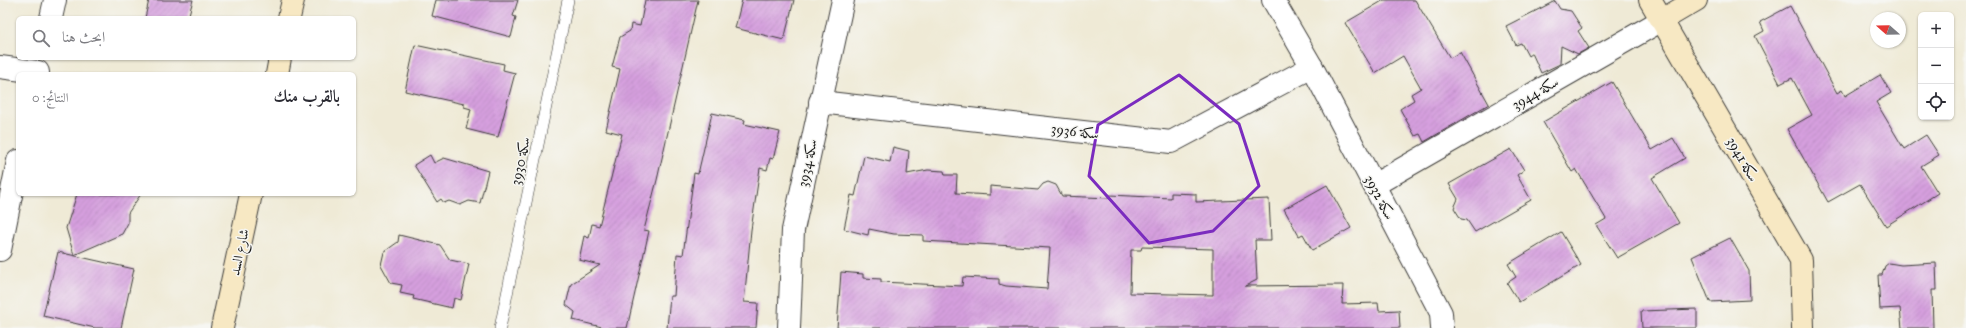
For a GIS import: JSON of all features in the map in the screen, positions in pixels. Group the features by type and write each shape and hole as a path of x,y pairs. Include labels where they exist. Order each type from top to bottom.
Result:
{"street":[{"path":"51,16 55,0"},
{"path":"289,16 293,0"},
{"name":"سكة 3934","path":"789,328 793,230 843,0"},
{"name":"سكة 3932","path":"1273,0 1312,67 1441,313 1442,328"},
{"name":"سكة 3941","path":"1650,0 1801,260 1803,328"},
{"name":"سكة 3944","path":"1374,185 1696,0"},
{"path":"277,72 280,60"},
{"path":"0,67 39,68"},
{"name":"سكة 3936","path":"820,102 1171,142 1312,67"},
{"path":"0,250 16,171"},
{"name":"شارع السد","path":"224,322 251,196"}],"lane":[{"name":"سكة 3930","path":"500,328 568,0"}],"highlighted area":[{"path":"1179,75 1239,124 1259,186 1213,231 1149,243 1089,176 1098,125"}],"building":[{"path":"149,0 193,0 189,16 145,16"},
{"path":"436,0 518,0 513,16 516,17 511,37 432,16"},
{"path":"645,0 698,0 657,180 644,230 649,231 627,328 606,328 573,320 575,312 566,305 571,284 600,265 579,260 584,236 589,238 592,224 599,226 622,134 606,130 620,69 612,67 620,37 630,31 631,24 640,26"},
{"path":"742,0 794,0 784,40 735,28"},
{"path":"1384,0 1415,0 1450,58 1460,52 1489,104 1424,142 1420,134 1415,136 1400,109 1414,100 1411,94 1421,88 1403,56 1375,73 1345,23"},
{"path":"1555,1 1560,9 1571,11 1582,28 1578,31 1589,48 1578,54 1561,46 1560,64 1541,73 1532,53 1528,56 1521,43 1516,45 1506,26"},
{"path":"1790,6 1837,93 1842,90 1845,96 1880,75 1891,93 1876,102 1904,149 1926,135 1939,155 1921,166 1938,193 1886,226 1860,184 1828,202 1787,129 1812,115 1792,78 1780,84 1755,36 1764,31 1760,22"},
{"path":"415,45 504,64 503,70 515,73 498,137 466,129 471,109 464,107 464,104 405,91"},
{"path":"1612,82 1652,150 1673,138 1685,158 1652,178 1679,223 1617,258 1596,225 1606,219 1576,169 1572,172 1543,122"},
{"path":"712,113 745,120 744,124 780,132 773,159 770,158 767,170 760,168 751,230 744,302 758,303 756,328 667,328 670,296 674,296 677,254 683,255 694,173 698,174"},
{"path":"893,147 909,151 907,174 928,170 944,171 945,175 957,175 956,193 990,195 990,186 1038,190 1043,184 1048,182 1056,185 1062,196 1109,198 1109,195 1171,198 1171,193 1196,194 1196,202 1269,199 1271,240 1255,240 1257,280 1245,286 1343,285 1342,304 1378,303 1379,311 1399,310 1400,328 837,328 841,272 863,274 863,278 881,279 881,282 962,286 963,277 999,279 999,284 1006,286 1047,289 1050,248 923,241 923,235 894,234 869,229 868,235 844,229 851,195 855,196 864,156 890,162","holes":["1142,247 1213,249 1213,295 1130,293 1131,250 1141,250"]},
{"path":"1511,149 1524,170 1517,175 1531,200 1475,232 1467,220 1461,219 1454,208 1458,199 1449,184"},
{"path":"430,155 434,163 444,158 488,171 480,203 469,201 460,205 449,201 444,203 441,199 437,202 414,165"},
{"path":"1327,185 1351,228 1312,250 1303,234 1299,236 1284,209"},
{"path":"76,196 140,196 128,213 128,223 122,234 74,255 66,228"},
{"path":"1561,232 1581,265 1519,302 1507,283 1516,277 1508,264"},
{"path":"399,235 440,245 450,260 469,264 461,300 454,298 452,308 413,299 414,296 400,293 402,285 391,283 381,265 384,252 398,242"},
{"path":"1730,238 1749,271 1750,300 1710,302 1692,257"},
{"path":"58,252 134,269 121,328 95,328 43,316"},
{"path":"1889,263 1901,265 1936,263 1937,290 1932,290 1933,328 1902,328 1900,308 1880,309 1878,275 1882,275 1885,266"},
{"path":"1697,309 1697,328 1642,328 1641,311"}]}
